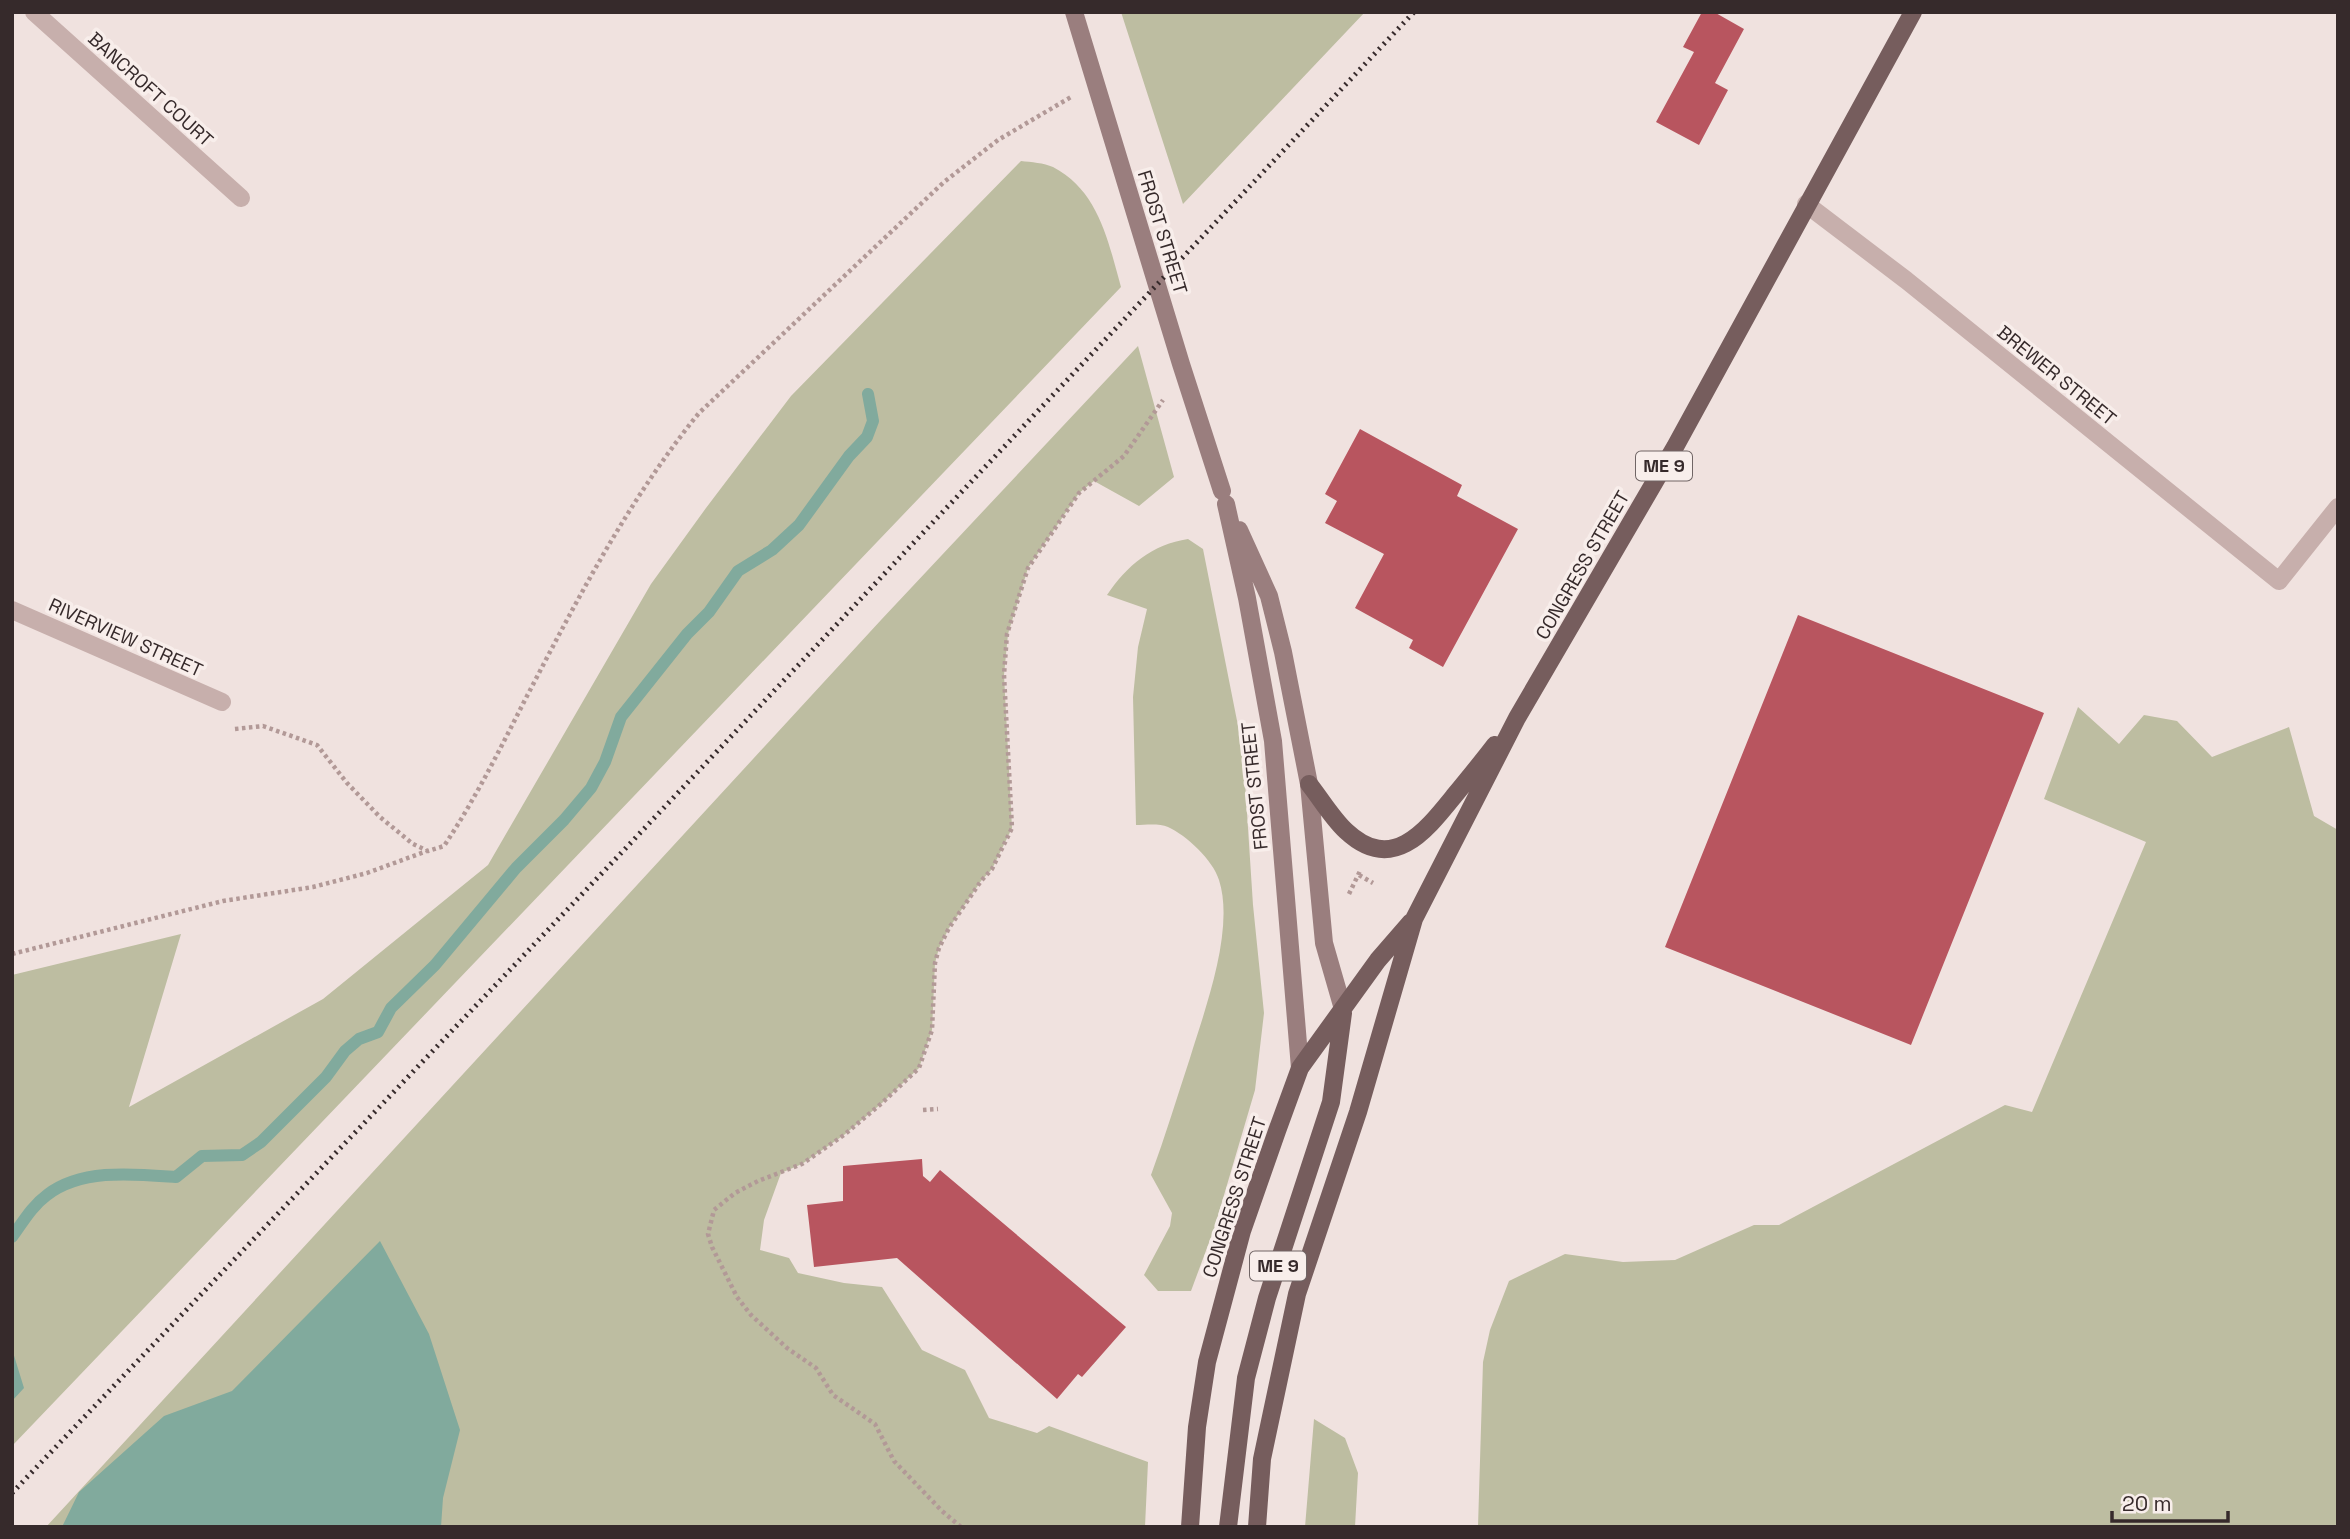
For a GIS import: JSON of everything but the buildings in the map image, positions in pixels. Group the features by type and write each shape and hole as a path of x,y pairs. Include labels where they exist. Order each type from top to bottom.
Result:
{"main road":[{"name":"CONGRESS STREET","path":"1257,1527 1262,1458 1297,1294 1362,1099 1414,919 1517,718 1675,447 1913,12"},
{"path":"1309,784 1346,831 1368,846 1382,850 1408,844 1426,831 1517,718"},
{"name":"CONGRESS STREET","path":"1190,1527 1197,1427 1208,1362 1242,1231 1300,1068 1378,960 1414,919"},
{"name":"ME 9","path":"1228,1527 1246,1378 1267,1298 1331,1102 1343,1009"}],"street":[{"name":"BANCROFT COURT","path":"34,12 241,198"},
{"name":"FROST STREET","path":"1074,12 1224,498 1247,598 1273,741 1300,1068"},
{"name":"BREWER STREET","path":"1806,204 1906,280 2279,581 2338,506"},
{"name":"FROST STREET","path":"1224,498 1269,596 1283,652 1309,784 1324,943 1343,1009"},
{"name":"RIVERVIEW STREET","path":"12,610 222,702"}],"path":[{"path":"12,954 223,901 313,887 367,873 444,846 470,808 570,613 628,511 676,441 699,413 944,182 998,141 1096,83"},
{"path":"961,1527 894,1461 874,1424 833,1395 816,1368 788,1348 751,1315 737,1297 708,1234 714,1210 724,1201 758,1181 802,1164 882,1104 919,1068 932,1030 935,963 939,947 949,928 992,869 1012,828 1004,675 1007,634 1028,568 1079,493 1125,456 1160,401"},
{"path":"222,702 210,732 263,726 317,745 347,783 380,817 412,844 428,851"},
{"path":"1358,875 1373,883"},
{"path":"923,1110 938,1108"}],"shaded area":[{"path":"1121,12 1365,12 1183,204"},
{"path":"1021,161 1053,167 1081,189 1091,203 1106,235 1121,287 12,1446 12,975 181,934 129,1107 323,999 488,865 651,584 706,508 791,396"},
{"path":"1138,346 1174,477 1139,506 1094,481 1079,493 1028,568 1008,634 1004,675 1012,828 992,869 949,928 939,948 935,963 932,1030 919,1068 844,1135 802,1164 781,1173 764,1220 760,1250 789,1258 798,1273 844,1283 882,1287 922,1350 965,1370 989,1418 1037,1433 1049,1426 1148,1462 1145,1527 46,1527 881,620"},
{"path":"1188,539 1203,549 1243,751 1253,905 1264,1013 1255,1090 1214,1229 1191,1291 1158,1291 1144,1275 1170,1226 1172,1213 1151,1175 1210,993 1221,945 1223,900 1216,872 1190,842 1164,826 1136,825 1133,697 1138,647 1147,609 1107,595 1132,566 1152,551"},
{"path":"2078,707 2119,744 2144,715 2177,721 2212,757 2289,727 2314,816 2338,830 2338,1527 1478,1527 1483,1362 1490,1330 1509,1281 1565,1254 1623,1262 1675,1260 1754,1225 1779,1225 2005,1105 2032,1112 2146,842 2044,799"},
{"path":"380,1241 429,1334 460,1430 443,1498 441,1527 62,1527 79,1492 164,1416 232,1391"},
{"path":"12,1349 24,1388 12,1401"},
{"path":"1314,1419 1345,1438 1358,1473 1355,1527 1305,1527"}],"waterway":[{"path":"12,1237 42,1199 76,1180 109,1175 176,1177 202,1156 242,1155 261,1142 326,1077 345,1051 359,1039 378,1032 391,1008 435,965 516,868 564,820 591,788 605,762 621,717 687,634 709,612 738,571 772,550 799,525 849,456 867,437 873,421 868,394"}],"railway":[{"path":"12,1493 624,850 1414,12"}]}
